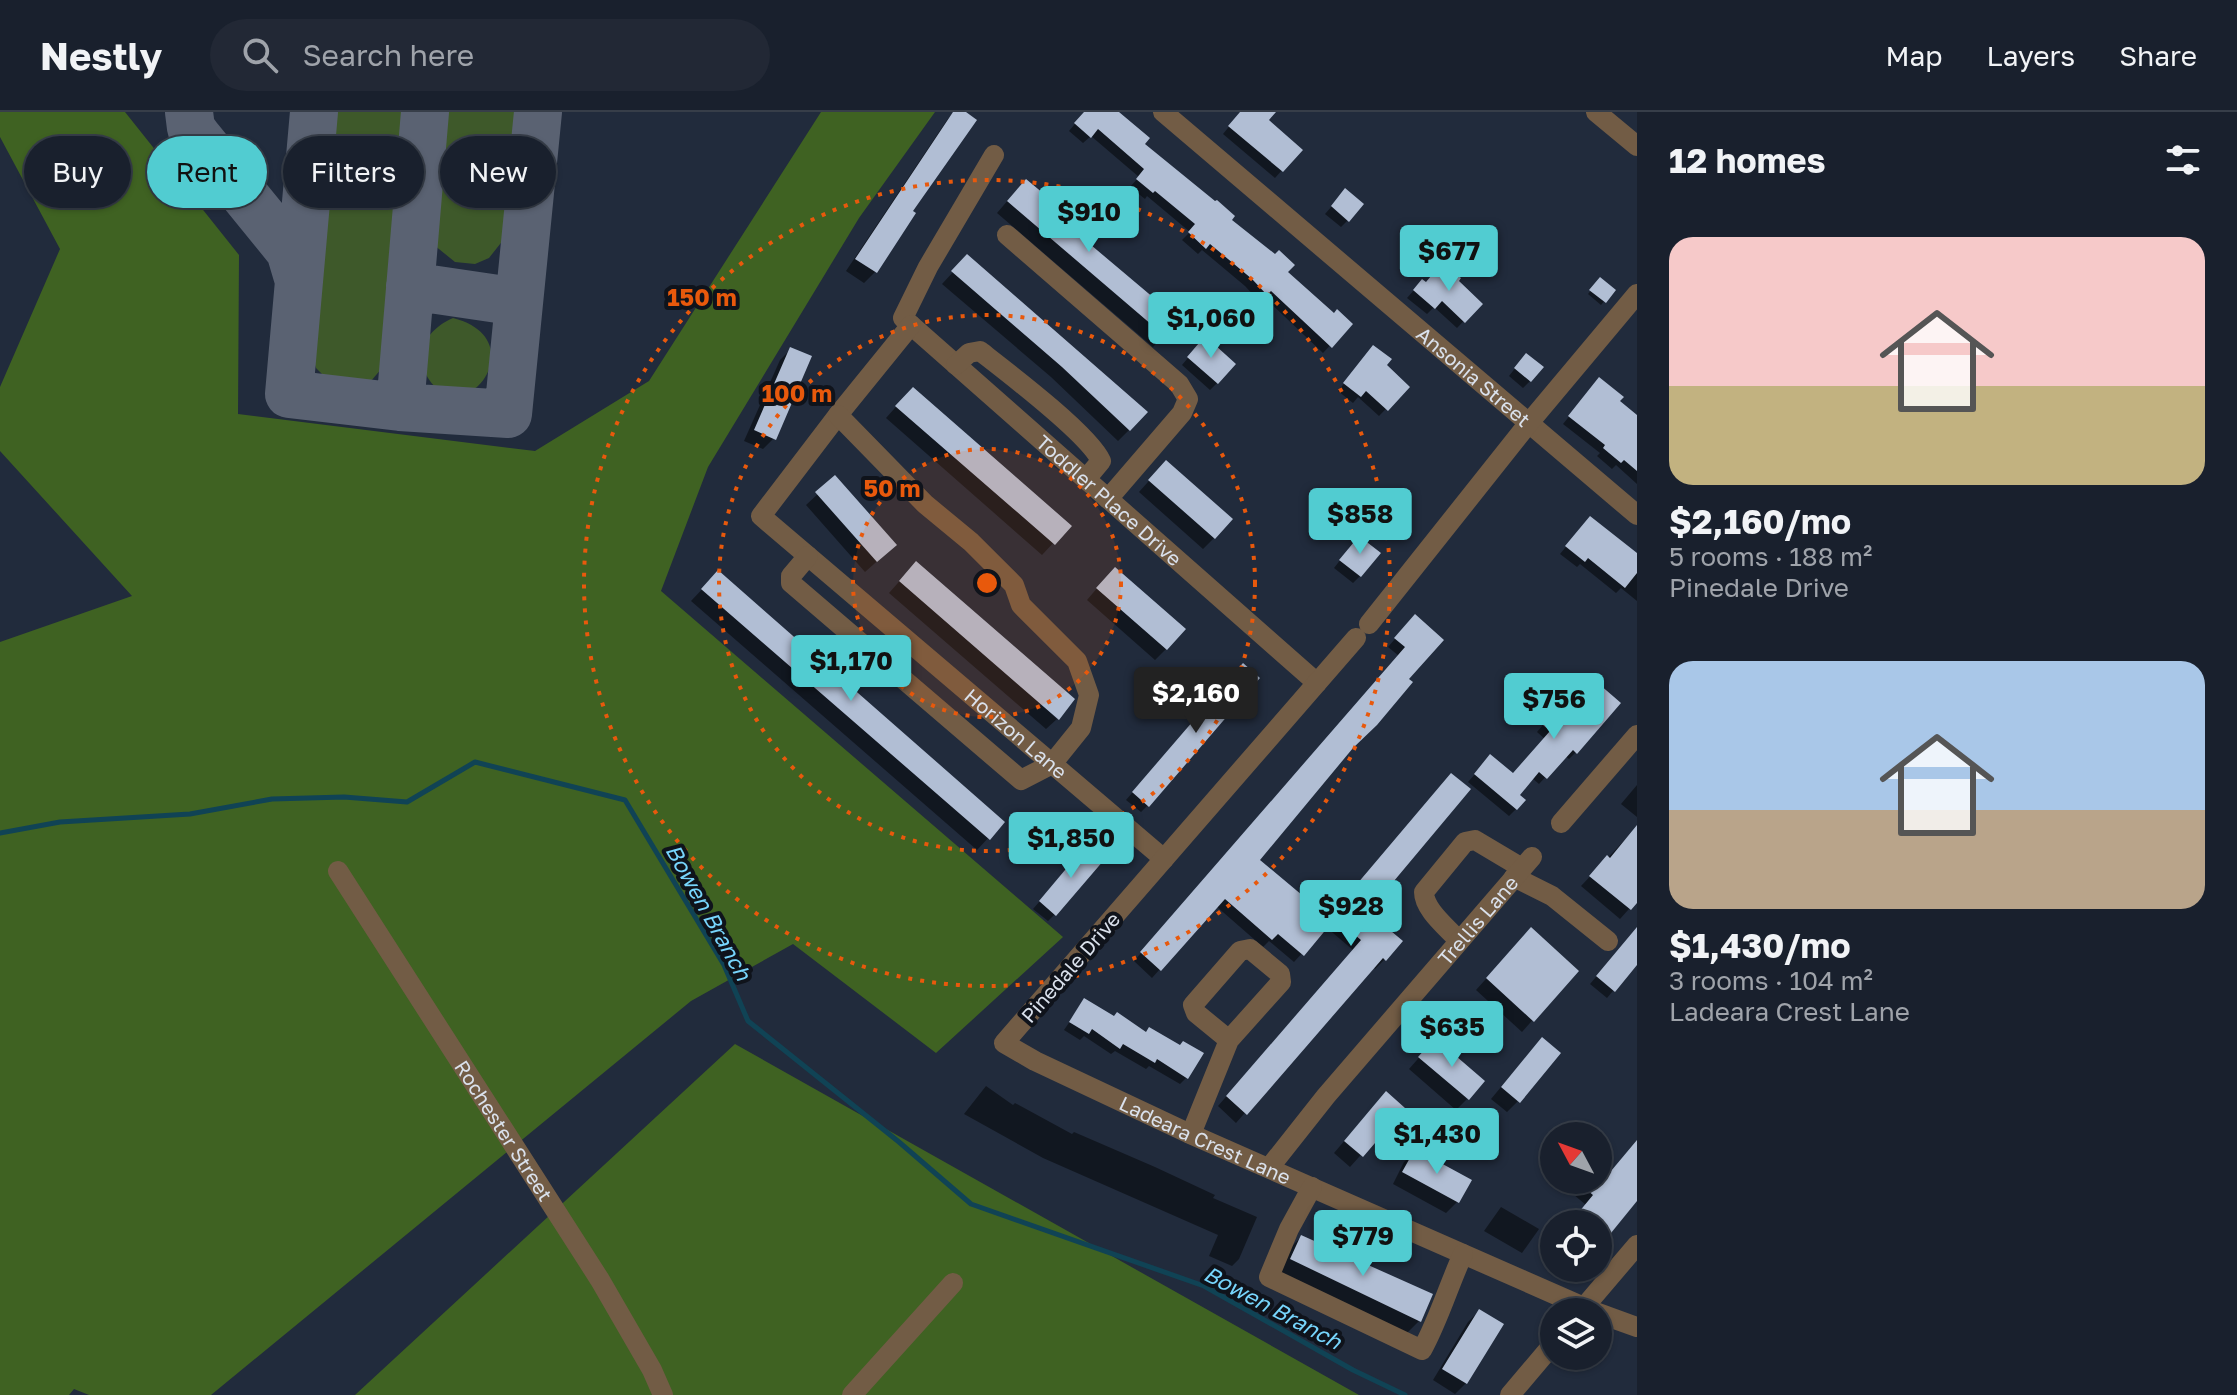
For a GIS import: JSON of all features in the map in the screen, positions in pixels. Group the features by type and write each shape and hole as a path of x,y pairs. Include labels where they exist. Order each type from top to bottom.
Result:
{"street":[{"name":"Ansonia Street","path":"1163,112 1637,515"},
{"path":"1596,112 1637,146"},
{"name":"Horizon Lane","path":"994,155 928,267 907,322 761,516 1164,859"},
{"path":"1007,235 1179,384 1188,399 1182,413 1108,499"},
{"name":"Pinedale Drive","path":"1004,1043 1363,631 1528,424 1637,294"},
{"name":"Toddler Place Drive","path":"907,322 1317,683"},
{"path":"956,365 969,353 980,351 1066,423 1098,453 1101,461 1086,479"},
{"path":"808,556 791,576 791,583 1021,780 1052,764 1081,728 1089,695 1077,661 1021,605 1014,585 971,542 925,504 838,415"},
{"path":"1561,823 1637,735"},
{"path":"1459,941 1429,908 1424,892 1465,842 1475,840 1523,867 1552,896 1608,941"},
{"name":"Trellis Lane","path":"1269,1168 1326,1096 1523,867"},
{"name":"Rochester Street","path":"338,871 600,1280 663,1395"},
{"path":"1191,1134 1229,1040 1282,978 1250,949 1240,951 1193,1005 1196,1013 1229,1040"},
{"name":"Ladeara Crest Lane","path":"1004,1043 1035,1061 1191,1134 1560,1298"},
{"path":"1312,1187 1289,1229 1269,1277 1422,1350 1439,1320 1447,1290 1463,1254"},
{"path":"1598,1298 1637,1245"},
{"path":"852,1395 953,1283"},
{"name":"Ladeara Crest Lane","path":"1612,1319 1637,1327"},
{"path":"1510,1395 1540,1360"}],"green space":[{"path":"0,112 125,112 147,140 147,208 202,208 239,255 238,414 535,451 649,381 821,112 935,112 859,218 708,467 661,591 1063,937 936,1053 793,944 691,1001 211,1395 89,1395 74,1389 69,1395 0,1395 0,642 132,596 0,451 0,387 60,249 38,208 131,208 131,136 24,136 24,182 0,137"},
{"path":"328,112 414,112 411,136 325,136"},
{"path":"445,112 516,112 514,136 443,136"},
{"path":"440,172 440,208 507,208 504,239 489,258 475,264 455,262 434,245"},
{"path":"318,208 404,208 388,361 371,381 348,387 329,381 316,368 307,339 307,306"},
{"path":"453,318 477,329 489,344 491,361 485,377 474,390 459,396 443,393 428,378 422,359 422,350 430,335"},
{"path":"735,1044 1359,1395 355,1395"}],"building":[{"path":"953,112 966,112 977,120 913,211 916,213 877,273 855,259"},
{"path":"1084,112 1119,112 1150,138 1145,144 1217,200 1235,216 1232,220 1275,254 1279,250 1295,265 1288,272 1334,313 1337,309 1353,324 1332,348 1271,291 1267,295 1210,244 1206,249 1188,232 1195,224 1136,179 1144,169 1098,129 1091,138 1074,123"},
{"path":"1240,112 1276,112 1269,120 1303,150 1283,172 1228,126"},
{"path":"1026,179 1097,238 1091,245 1180,320 1166,337 1007,201"},
{"path":"1345,188 1364,204 1349,222 1331,206"},
{"path":"967,254 1148,412 1130,431 951,271"},
{"path":"1442,263 1461,278 1459,281 1483,304 1465,323 1442,301 1435,309 1413,290 1422,279 1426,282"},
{"path":"1600,277 1616,290 1606,303 1589,290"},
{"path":"1205,336 1236,364 1218,384 1187,357"},
{"path":"1373,345 1392,359 1387,365 1410,387 1388,411 1366,391 1361,397 1343,383"},
{"path":"790,347 812,356 776,440 754,430"},
{"path":"1526,353 1544,367 1531,382 1514,368"},
{"path":"1599,377 1624,397 1620,401 1637,415 1637,471 1624,460 1621,463 1603,448 1605,445 1568,416"},
{"path":"913,387 1072,526 1055,545 895,406"},
{"path":"1166,460 1233,519 1215,539 1148,480"},
{"path":"835,475 897,545 877,562 815,492"},
{"path":"1590,516 1637,553 1637,573 1625,588 1588,558 1585,562 1565,546"},
{"path":"1359,536 1381,553 1361,577 1339,560"},
{"path":"916,561 1075,699 1059,720 899,581"},
{"path":"1115,567 1186,629 1167,650 1096,588"},
{"path":"718,570 1005,822 990,840 701,589"},
{"path":"1415,614 1444,640 1409,679 1413,682 1353,748 1260,860 1333,921 1304,956 1278,934 1272,940 1225,899 1161,971 1140,952 1405,647 1394,638"},
{"path":"1243,663 1260,678 1149,807 1132,792"},
{"path":"1592,678 1621,703 1577,754 1573,750 1547,779 1539,772 1520,795 1526,800 1517,810 1474,774 1490,754 1513,773 1550,731 1542,724 1580,679 1586,684"},
{"path":"1451,773 1471,789 1368,912 1403,941 1386,961 1383,958 1247,1115 1226,1096 1361,940 1336,919 1362,888 1357,884"},
{"path":"1637,825 1637,903 1631,910 1589,876 1607,855 1610,858"},
{"path":"1086,845 1104,860 1056,916 1039,901"},
{"path":"1531,927 1579,971 1534,1022 1486,978"},
{"path":"1637,927 1637,965 1615,992 1596,976"},
{"path":"1084,998 1114,1016 1117,1012 1146,1032 1149,1027 1180,1045 1183,1041 1204,1053 1188,1079 1157,1059 1155,1063 1123,1044 1120,1049 1092,1029 1089,1034 1069,1022"},
{"path":"1542,1037 1561,1053 1520,1103 1501,1087"},
{"path":"1435,1038 1485,1081 1469,1100 1418,1057"},
{"path":"1386,1091 1405,1108 1363,1157 1344,1141"},
{"path":"1637,1140 1637,1201 1612,1232 1612,1210 1581,1210 1592,1194 1612,1194 1612,1170"},
{"path":"1415,1149 1472,1180 1459,1203 1402,1172"},
{"path":"1301,1235 1433,1294 1421,1322 1290,1259"},
{"path":"1479,1309 1504,1324 1467,1384 1442,1369"}],"waterway":[{"name":"Bowen Branch","path":"0,833 60,822 190,814 272,799 344,797 407,802 475,762 625,800 724,965 748,1021 971,1204 1204,1286 1353,1370 1405,1395"}],"taxiway":[{"path":"189,112 191,128 290,251 298,278"},
{"path":"314,112 289,394 400,407 508,414 538,112"},
{"path":"400,407 425,112"},
{"path":"410,286 519,302"}]}
